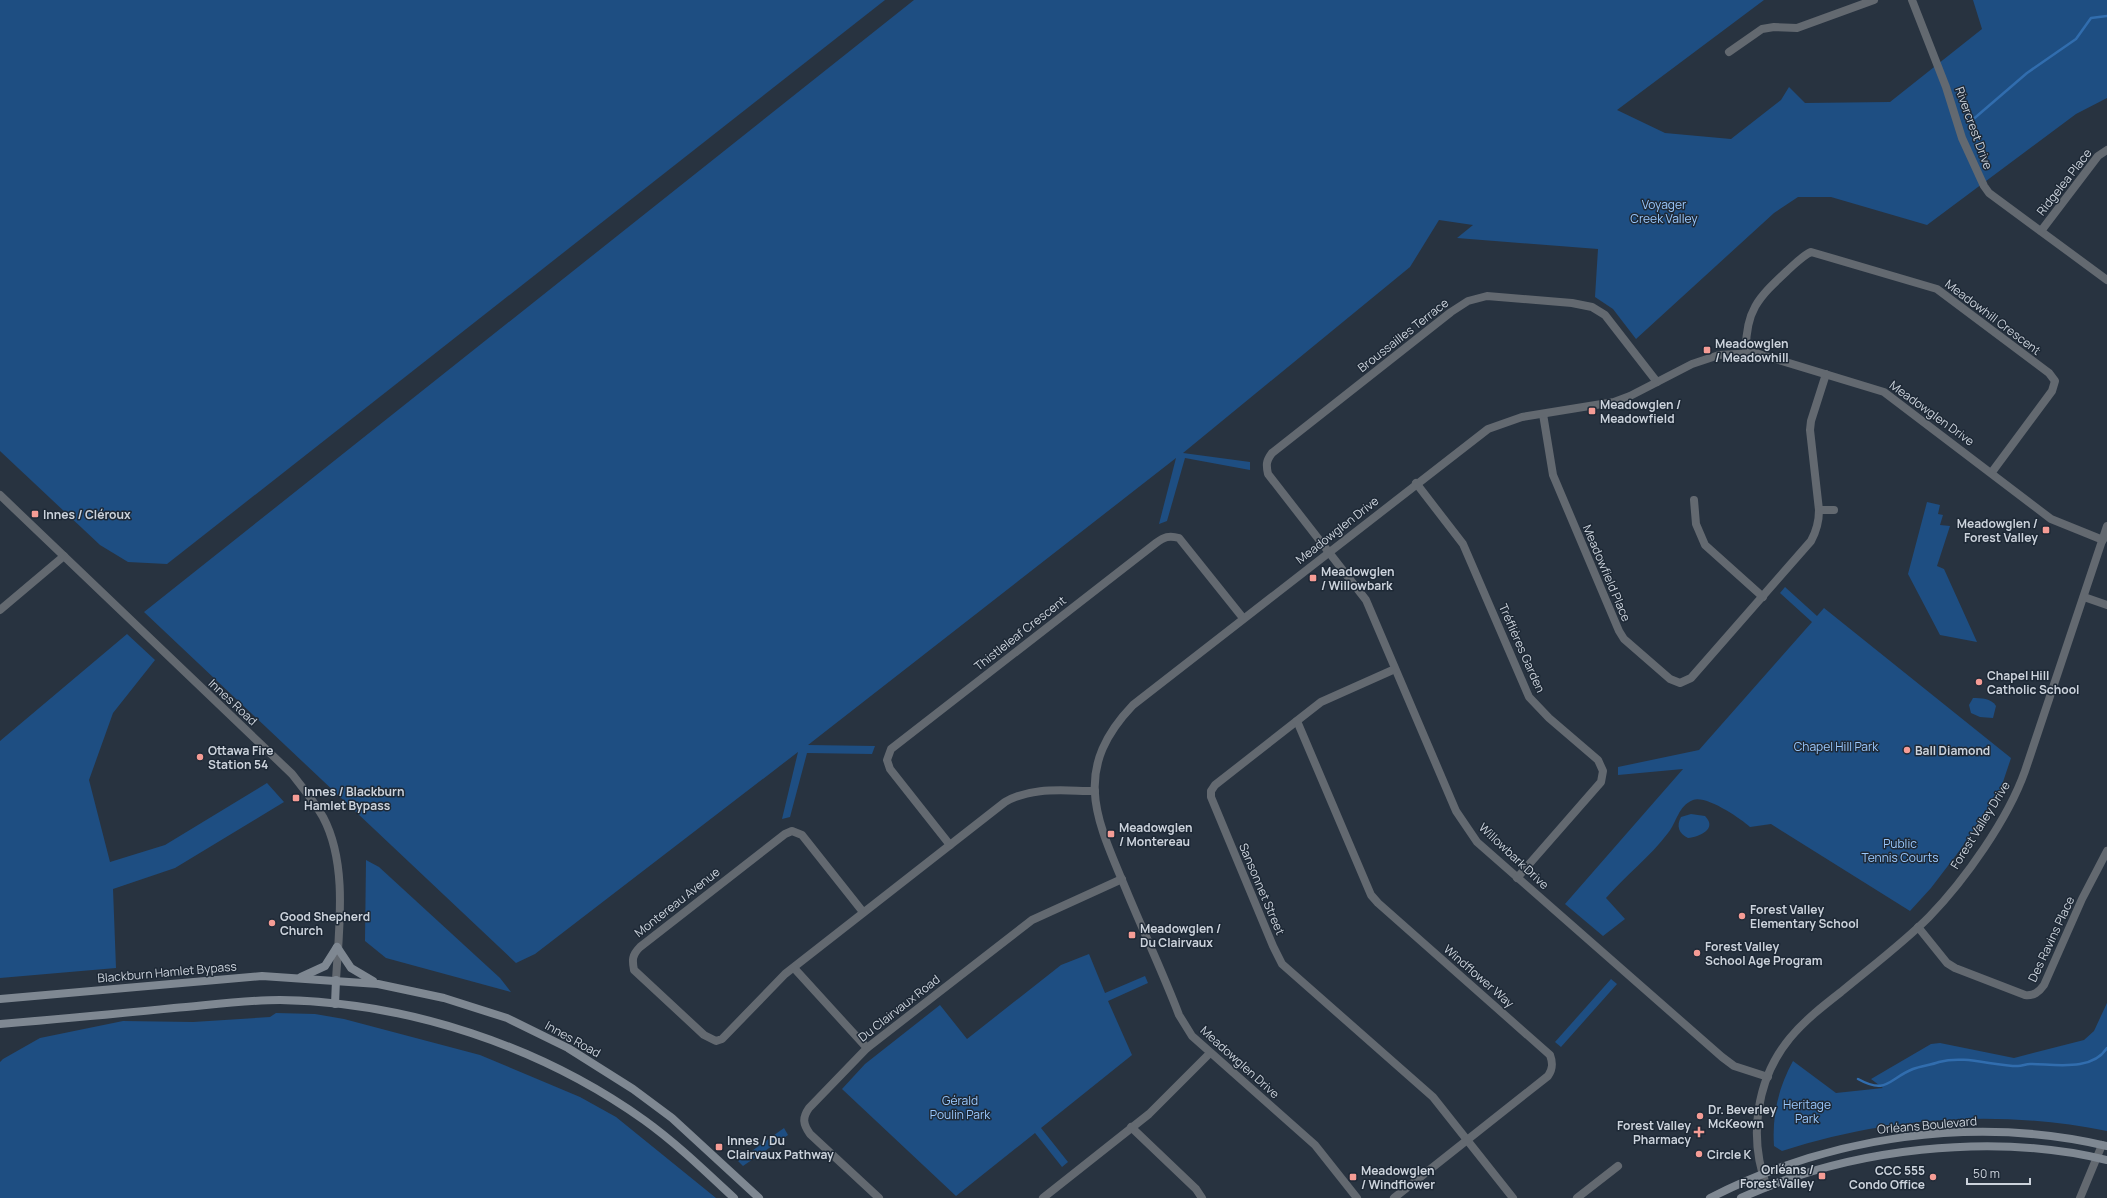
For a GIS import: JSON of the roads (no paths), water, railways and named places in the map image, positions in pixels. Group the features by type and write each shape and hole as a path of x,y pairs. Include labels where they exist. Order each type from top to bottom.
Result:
{"main road":[{"path":"299,978 325,966 337,947 351,968 378,984"},
{"name":"Blackburn Hamlet Bypass","path":"0,999 262,976 336,980"},
{"name":"Innes Road","path":"335,1004 336,980 378,984 444,998 507,1018 568,1048 633,1089 672,1118 759,1198"},
{"path":"0,1024 279,1000 335,1004 385,1012 451,1027 493,1041 556,1068 600,1092 644,1120 674,1144 734,1198"},
{"name":"Orléans Boulevard","path":"1710,1198 1762,1173 1849,1147 1890,1139 1934,1134 1982,1132 2025,1134 2080,1140 2105,1146"},
{"name":"Orléans Boulevard","path":"1741,1198 1767,1187 1838,1165 1918,1150 1993,1146 2064,1152 2107,1160"}],"street":[{"path":"1729,52 1762,29 1774,27 1788,29 1802,27 1874,0"},
{"name":"Rivercrest Drive","path":"1912,0 1946,87 1962,138 1984,186 1989,193 2107,280"},
{"name":"Ridgelea Place","path":"2041,231 2098,156 2107,150"},
{"name":"Meadowhill Crescent","path":"1746,353 1746,340 1750,316 1756,303 1780,278 1806,254 1811,252 1937,289 2049,373 2055,381 2052,391 1992,472"},
{"name":"Broussailles Terrace","path":"1329,551 1268,474 1267,460 1272,453 1468,301 1487,296 1572,303 1592,307 1605,315 1657,382"},
{"name":"Meadowglen Drive","path":"1357,1198 1315,1145 1192,1036 1179,1015 1098,819 1095,791 1099,760 1106,741 1122,717 1137,702 1329,551 1488,429 1512,419 1614,402 1630,396 1703,360 1720,355 1746,353 1766,356 1884,392 2058,523 2103,540"},
{"name":"Meadowfield Place","path":"1543,414 1553,475 1619,631 1624,639 1670,679 1680,683 1691,678 1811,541 1819,522 1819,510 1810,430 1811,421 1826,374"},
{"name":"Tréflières Garden","path":"1416,484 1463,544 1529,697 1544,714 1598,760 1603,771 1601,782 1517,878"},
{"name":"Innes Road","path":"0,496 292,774 313,800 330,832 337,860 340,886 336,980"},
{"path":"1694,500 1696,524 1705,545 1763,597"},
{"path":"1819,510 1834,510"},
{"name":"Forest Valley Drive","path":"1767,1187 1758,1156 1757,1122 1762,1089 1780,1052 1800,1027 1899,945 1918,927 1930,915 1975,860 2017,791 2107,526"},
{"name":"Thistleleaf Crescent","path":"950,845 890,769 887,760 891,749 1156,543 1165,537 1172,536 1179,538 1243,618"},
{"name":"Willowbark Drive","path":"1329,551 1366,600 1456,810 1477,842 1727,1062 1734,1066 1768,1077"},
{"path":"0,610 64,556"},
{"path":"2084,597 2107,605"},
{"name":"Sansonnet Street","path":"1395,669 1331,696 1296,721 1215,785 1211,791 1212,803 1282,964 1433,1097 1513,1198"},
{"name":"Windflower Way","path":"1296,721 1371,895 1378,903 1550,1055 1552,1068 1548,1076 1394,1198"},
{"name":"Montereau Avenue","path":"863,912 802,835 792,832 785,834 646,942 634,953 632,959 634,970 704,1035 716,1041 727,1036 782,978 794,968 863,912 1005,802 1024,792 1044,790 1095,791"},
{"name":"Des Ravins Place","path":"1918,927 1947,963 1954,968 2025,995 2032,996 2041,990 2044,985 2082,898 2107,851"},
{"name":"Du Clairvaux Road","path":"879,1198 810,1134 803,1120 809,1108 867,1048 1032,920 1122,880"},
{"path":"794,968 867,1048"},
{"path":"1043,1198 1176,1089 1210,1053"},
{"path":"1131,1127 1196,1189 1202,1198"},
{"path":"2080,1198 2105,1146"},
{"path":"1577,1198 1618,1166"}],"waterway":[{"path":"1970,122 2027,73 2076,39 2091,18 2107,16"},
{"path":"1858,1079 1868,1084 1882,1086 1913,1069 1949,1060 1969,1060 2008,1066 2030,1064 2082,1064 2092,1061 2100,1056 2107,1048"}],"place":[{"name":"Meadowglen / Meadowhill","path":"1707,350"},
{"name":"Meadowglen / Meadowfield","path":"1592,411"},
{"name":"Innes / Cléroux","path":"35,514"},
{"name":"Meadowglen / Forest Valley","path":"2046,530"},
{"name":"Meadowglen / Willowbark","path":"1313,578"},
{"name":"Chapel Hill Catholic School","path":"1979,682"},
{"name":"Ball Diamond","path":"1907,750"},
{"name":"Ottawa Fire Station 54","path":"200,757"},
{"name":"Innes / Blackburn Hamlet Bypass","path":"296,798"},
{"name":"Meadowglen / Montereau","path":"1111,834"},
{"name":"Forest Valley Elementary School","path":"1742,916"},
{"name":"Good Shepherd Church","path":"272,923"},
{"name":"Meadowglen / Du Clairvaux","path":"1132,935"},
{"name":"Forest Valley School Age Program","path":"1697,953"},
{"name":"Dr. Beverley McKeown","path":"1700,1116"},
{"name":"Forest Valley Pharmacy","path":"1699,1132"},
{"name":"Innes / Du Clairvaux Pathway","path":"719,1147"},
{"name":"Circle K","path":"1699,1154"},
{"name":"Orléans / Forest Valley","path":"1822,1176"},
{"name":"Meadowglen / Windflower","path":"1353,1177"},
{"name":"CCC 555 Condo Office","path":"1933,1177"}],"park label":[{"name":"Voyager Creek Valley","path":"1664,211"},
{"name":"Chapel Hill Park","path":"1836,746"},
{"name":"Public Tennis Courts","path":"1900,850"},
{"name":"Gérald Poulin Park","path":"960,1107"},
{"name":"Heritage Park","path":"1807,1111"}]}
